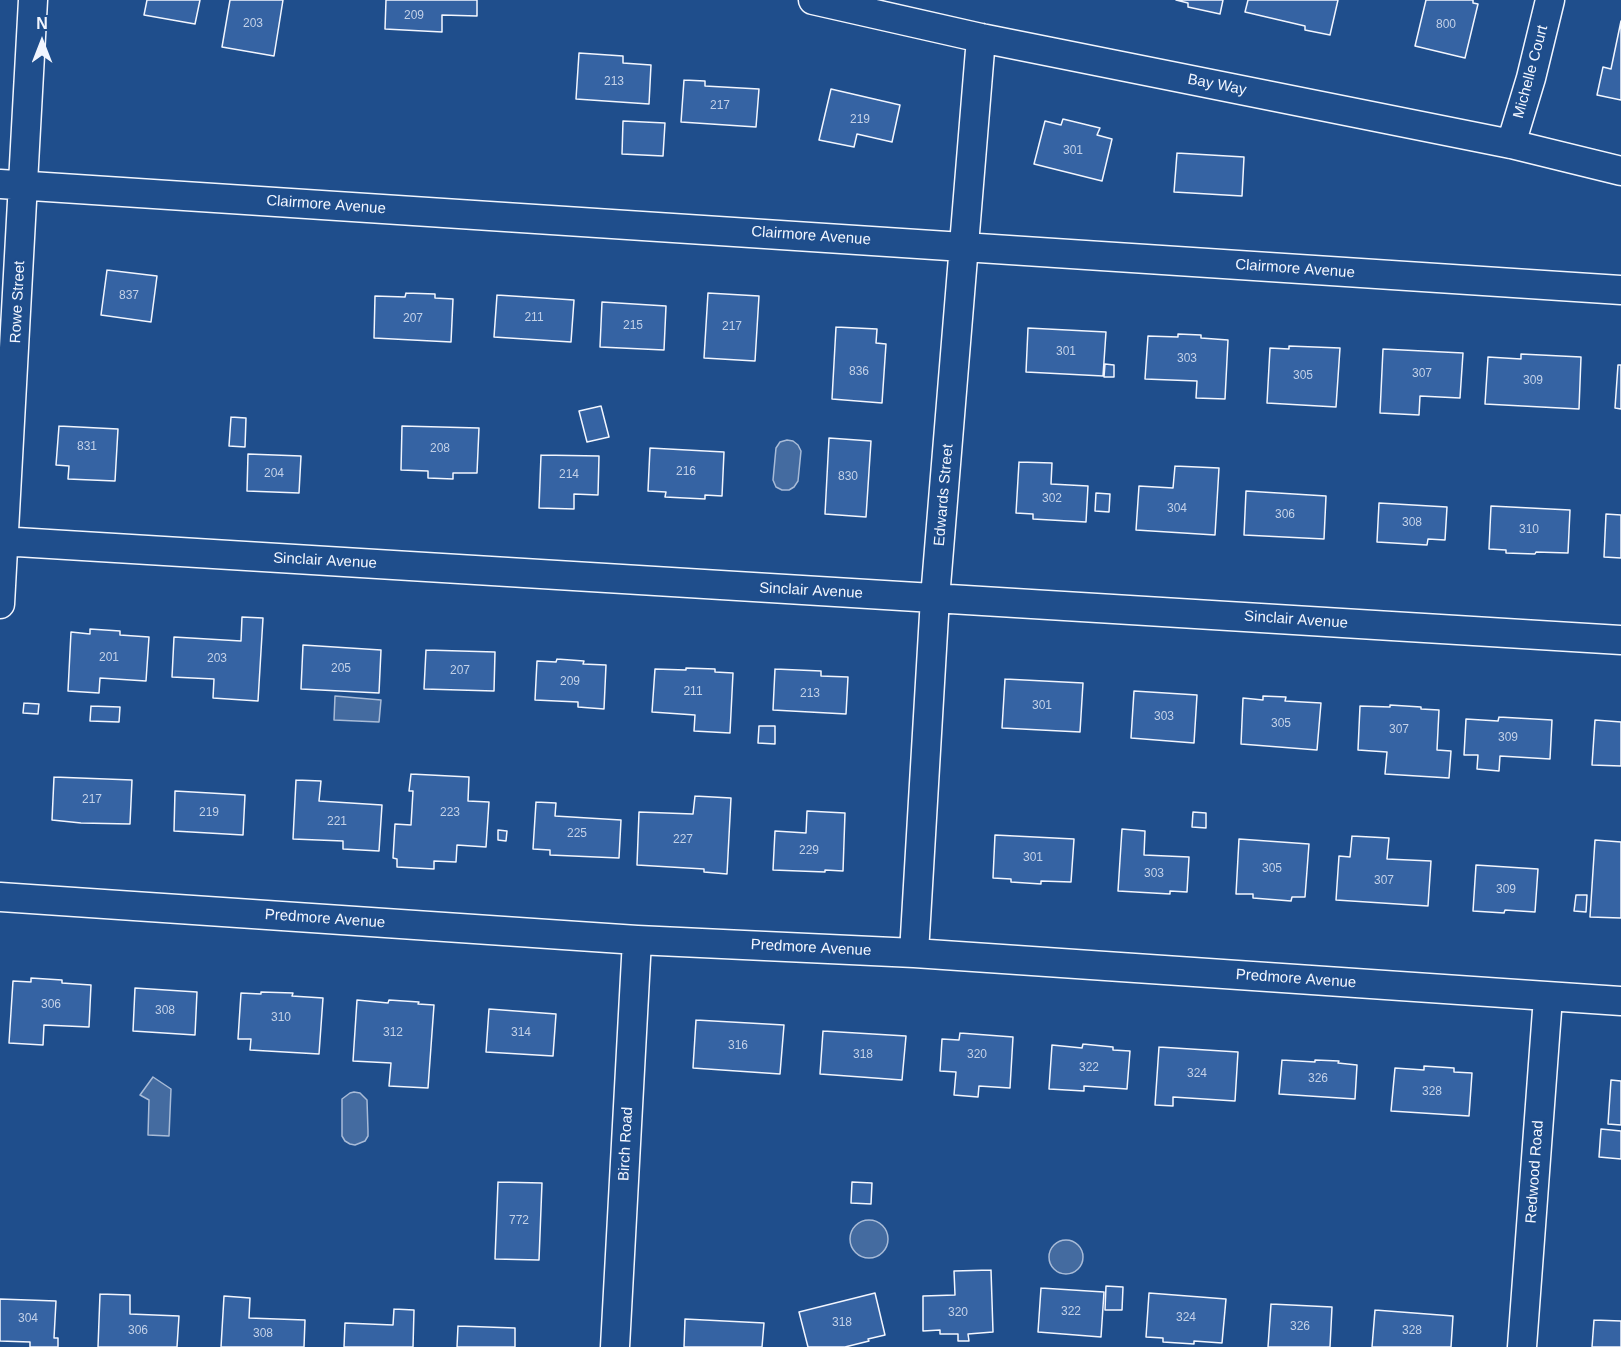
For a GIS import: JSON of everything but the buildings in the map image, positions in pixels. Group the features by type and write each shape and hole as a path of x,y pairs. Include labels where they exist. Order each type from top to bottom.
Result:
{"street":[{"name":"Rowe Street","path":"0,604 12,184 33,0"},
{"name":"Bay Way","path":"813,0 981,38 1511,144 1621,171"},
{"name":"Michelle Court","path":"1511,144 1531,78 1550,0"},
{"name":"Edwards Street","path":"914,953 935,598 981,38"},
{"name":"Clairmore Avenue","path":"12,184 1621,290"},
{"name":"Sinclair Avenue","path":"2,541 1621,640"},
{"name":"Predmore Avenue","path":"0,897 637,940 914,953 1621,1001"},
{"name":"Birch Road","path":"615,1347 637,940"},
{"name":"Redwood Road","path":"1522,1347 1548,997"}],"water":[{"path":"793,441 801,451 798,481 789,490 782,490 776,487 773,480 776,448 780,442"},
{"path":"335,696 381,700 379,722 334,720"},
{"path":"153,1077 171,1089 169,1136 148,1135 149,1100 140,1095"},
{"path":"354,1092 360,1093 367,1100 368,1131 365,1141 355,1145 345,1141 342,1136 342,1099"},
{"path":"869,1220 883,1225 888,1239 883,1253 869,1258 855,1253 850,1239 855,1225"},
{"path":"1066,1240 1078,1245 1083,1257 1078,1269 1066,1274 1054,1269 1049,1257 1054,1245"}]}
